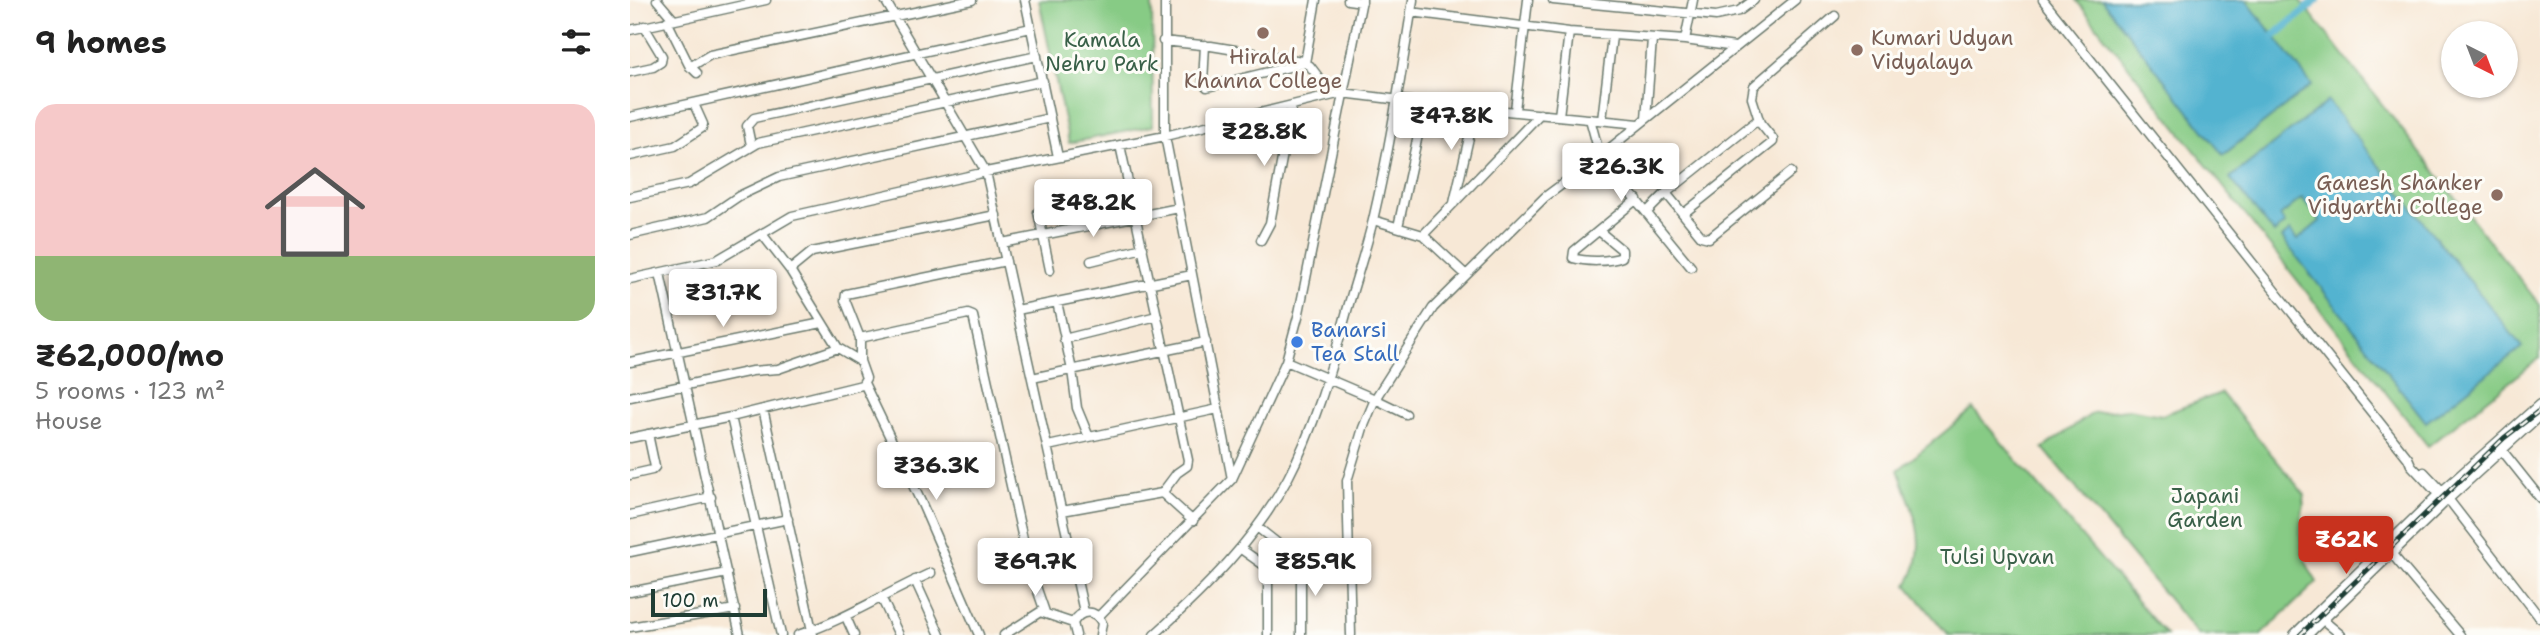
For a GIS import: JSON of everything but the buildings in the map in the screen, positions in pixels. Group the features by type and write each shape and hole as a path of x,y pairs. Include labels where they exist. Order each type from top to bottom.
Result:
{"main road":[{"path":"2295,635 2540,405"},
{"path":"2306,635 2391,553 2442,495 2501,449 2540,414"}],"street":[{"path":"657,0 670,21 690,66 697,73"},
{"path":"630,30 766,0"},
{"path":"885,0 986,172 1084,612"},
{"path":"690,66 710,55 972,0"},
{"path":"1026,0 1058,157"},
{"path":"1165,0 1165,136 1232,479"},
{"path":"1305,63 1316,0"},
{"path":"1099,617 1232,479 1286,361 1299,313 1362,1 1348,0"},
{"path":"1154,635 1203,591 1241,549 1288,479 1308,433 1328,378 1373,220 1398,99 1413,0"},
{"path":"1515,110 1528,0"},
{"path":"1553,0 1716,16 1731,14 1754,0"},
{"path":"1685,40 1693,0"},
{"path":"1351,635 1347,481 1375,399 1433,308 1545,197 1795,0"},
{"path":"2043,0 2411,465 2442,495 2540,618"},
{"path":"1411,12 1524,24 1569,32 1685,40 1735,47"},
{"path":"1683,214 1770,146 1773,139 1760,123 1752,97 1754,86 1835,16"},
{"path":"630,72 653,67 661,62 662,56 644,26"},
{"path":"630,117 1031,28"},
{"path":"1559,116 1569,32"},
{"path":"1602,120 1612,36"},
{"path":"1643,122 1653,39"},
{"path":"1163,41 1296,59 1305,63 1332,95"},
{"path":"1205,45 1203,83 1207,87 1305,63"},
{"path":"751,145 747,125 754,118 1037,56"},
{"path":"630,197 689,184 751,145 1043,81"},
{"path":"630,279 718,260 792,216 986,172 1165,136 1342,93 1643,122"},
{"path":"1398,227 1425,103"},
{"path":"630,156 675,146 702,128 703,124 694,104"},
{"path":"1261,240 1270,223 1292,105"},
{"path":"1454,204 1476,107"},
{"path":"1423,235 1540,114"},
{"path":"630,235 698,221 739,196 779,177 1050,118"},
{"path":"1590,119 1600,156 1691,267"},
{"path":"1647,212 1666,193 1751,125 1760,123"},
{"path":"1062,511 1162,492 1177,473 1188,465 1120,145"},
{"path":"1666,193 1701,236 1709,238 1791,172"},
{"path":"1599,231 1622,250 1622,257 1597,260 1573,258 1574,251 1637,199"},
{"path":"1002,243 1179,208"},
{"path":"1038,212 1050,270"},
{"path":"790,271 812,252 996,215"},
{"path":"1373,220 1423,235 1465,274"},
{"path":"762,234 790,271 838,348 860,361"},
{"path":"1091,261 1143,248"},
{"path":"979,635 922,504 864,383 866,375 860,361 860,338 844,298 846,294 1006,261"},
{"path":"660,273 740,635"},
{"path":"1017,310 1192,275"},
{"path":"1057,302 1072,370 1077,408 1089,437"},
{"path":"860,338 968,314 973,316 1029,566 1045,612"},
{"path":"1064,339 1157,316"},
{"path":"630,362 822,323"},
{"path":"1032,378 1206,342"},
{"path":"630,397 752,371 778,369 838,348"},
{"path":"1286,361 1406,414"},
{"path":"630,438 731,417 857,387 864,383"},
{"path":"763,409 813,633"},
{"path":"1048,446 1218,409"},
{"path":"731,417 780,635"},
{"path":"630,475 655,467 648,434"},
{"path":"2501,449 2540,498"},
{"path":"1162,492 1193,520"},
{"path":"630,515 711,497"},
{"path":"630,552 788,519"},
{"path":"1257,527 1301,561 1315,567 1350,572"},
{"path":"1241,549 1268,571 1268,635"},
{"path":"2391,553 2460,635"},
{"path":"1301,561 1301,635"},
{"path":"630,592 727,573"},
{"path":"798,635 813,633 931,573"},
{"path":"915,580 940,635"},
{"path":"881,597 899,635"},
{"path":"630,627 735,609"},
{"path":"1004,635 1033,615 1045,612 1073,623"},
{"path":"1076,635 1073,623 1077,617 1084,612 1092,612 1102,623 1100,635"},
{"path":"846,617 854,635"},
{"path":"2323,620 2341,635"}],"green space":[{"name":"Kamala Nehru Park","path":"1039,0 1152,0 1153,126 1069,143"},
{"path":"2076,0 2300,0 2540,305 2540,358 2428,446"},
{"name":"Japani Garden","path":"2221,393 2305,495 2301,519 2302,550 2317,582 2261,635 2198,635 2043,448 2093,413 2128,409 2162,415"},
{"name":"Tulsi Upvan","path":"1973,409 2166,635 1948,635 1907,585 1918,556 1919,542 1914,513 1898,470"}],"water":[{"path":"2102,0 2246,0 2312,85 2223,155"},
{"path":"2328,101 2522,347 2426,422 2282,238 2290,231 2297,240 2320,221 2302,198 2280,216 2285,224 2274,233 2230,178"}],"waterway":[{"path":"2274,36 2317,0"}],"railway":[{"path":"2300,635 2504,438 2540,410"}],"place":[{"name":"Hiralal Khanna College","path":"1263,33"},
{"name":"Kumari Udyan Vidyalaya","path":"1857,50"},
{"name":"Ganesh Shanker Vidyarthi College","path":"2497,195"},
{"name":"Banarsi Tea Stall","path":"1297,342"}]}
